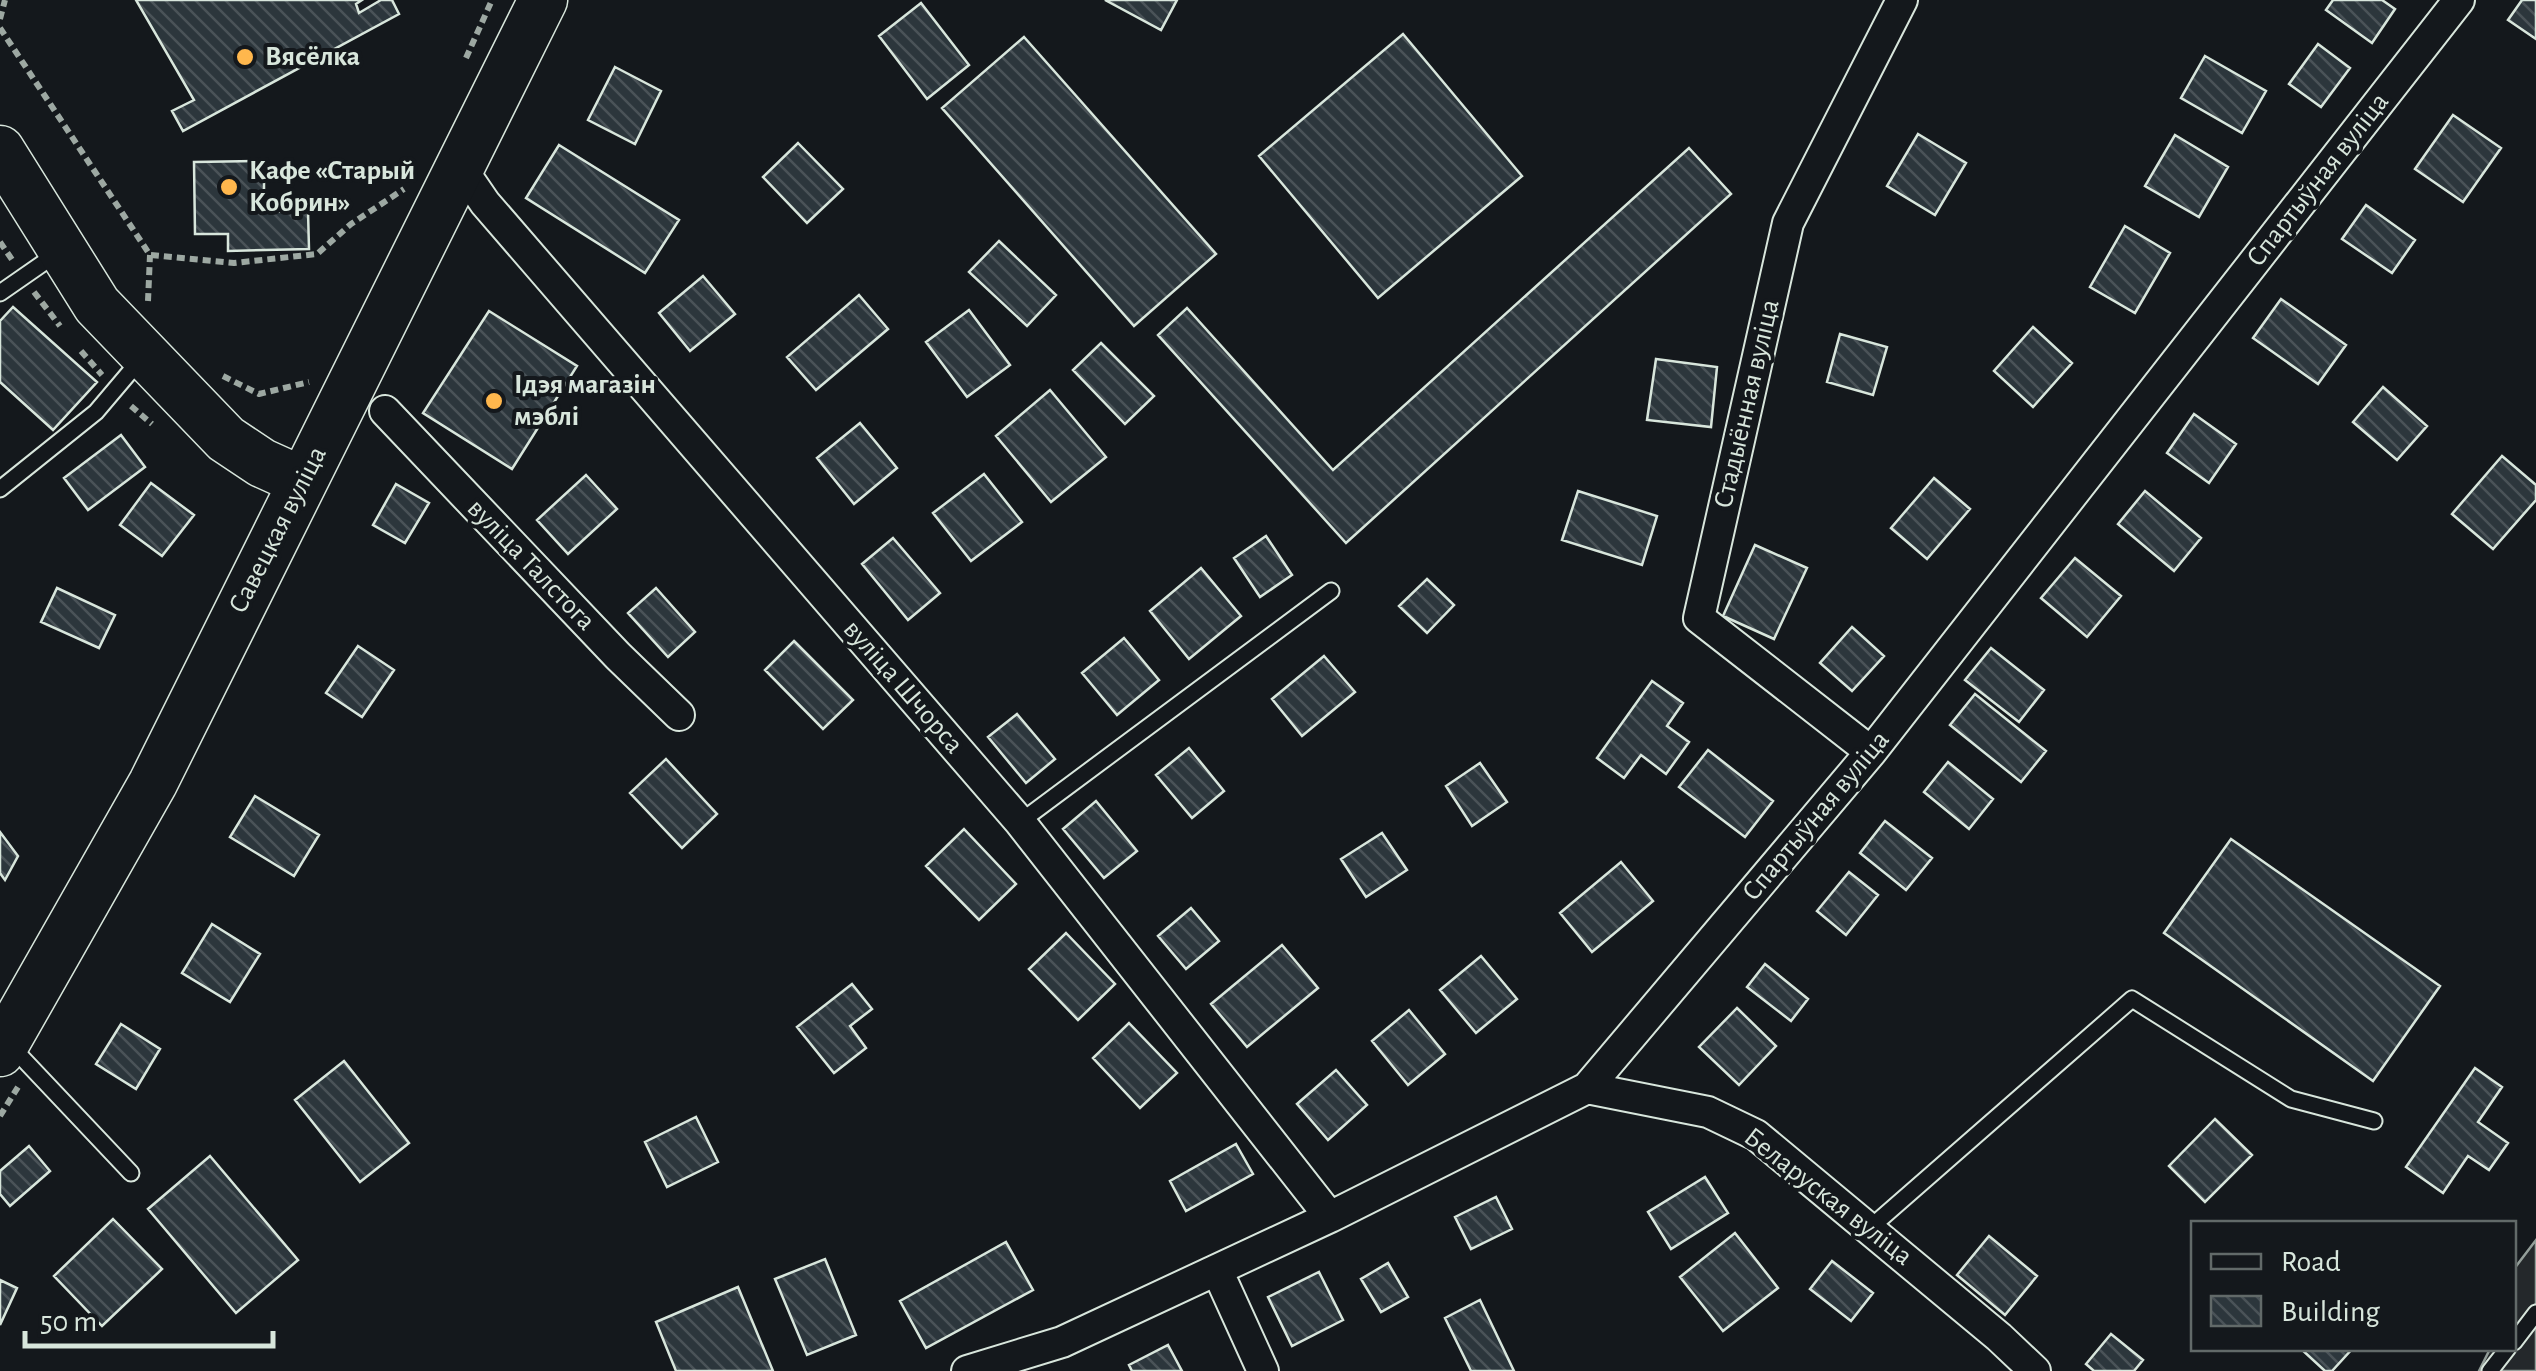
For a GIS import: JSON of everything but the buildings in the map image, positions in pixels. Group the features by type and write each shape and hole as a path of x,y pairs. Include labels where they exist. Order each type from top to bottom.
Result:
{"main road":[{"name":"Савецкая вуліца","path":"3,1047 153,782 543,0"},
{"path":"0,150 96,306 226,438 262,463 302,482"}],"street":[{"name":"Стадыённая вуліца","path":"1871,752 1699,618 1788,223 1902,0"},
{"name":"Спартыўная вуліца","path":"968,1371 1062,1342 1330,1218 1587,1088 1871,752 2459,0"},
{"name":"вуліца Шчорса","path":"461,168 486,203 1020,822 1330,1218"},
{"name":"вуліца Талстога","path":"385,411 679,715"},
{"name":"Беларуская вуліца","path":"1587,1088 1708,1112 1756,1135 2035,1371"},
{"path":"1217,1270 1263,1371"}],"lane":[{"path":"0,293 62,249"},
{"path":"0,489 96,412 144,355"},
{"path":"1020,822 1330,591"},
{"path":"1870,1228 2132,999 2291,1099 2374,1121"},
{"path":"3,1047 131,1173"},
{"path":"2516,1339 2536,1313"},
{"path":"2490,1371 2506,1351"}],"path":[{"path":"0,19 5,0"},
{"path":"0,28 150,255 148,305"},
{"path":"150,255 234,263 317,254 351,224 410,185"},
{"path":"210,369 259,394 308,384 316,368"}],"shaded area":[{"path":"2536,1240 2536,1371 2479,1371 2489,1351 2516,1351 2516,1266"}],"place":[{"name":"Вясёлка","path":"245,57"},
{"name":"Кафе «Старый Кобрин»","path":"229,187"},
{"name":"Ідэя магазін мэблі","path":"494,401"}]}
